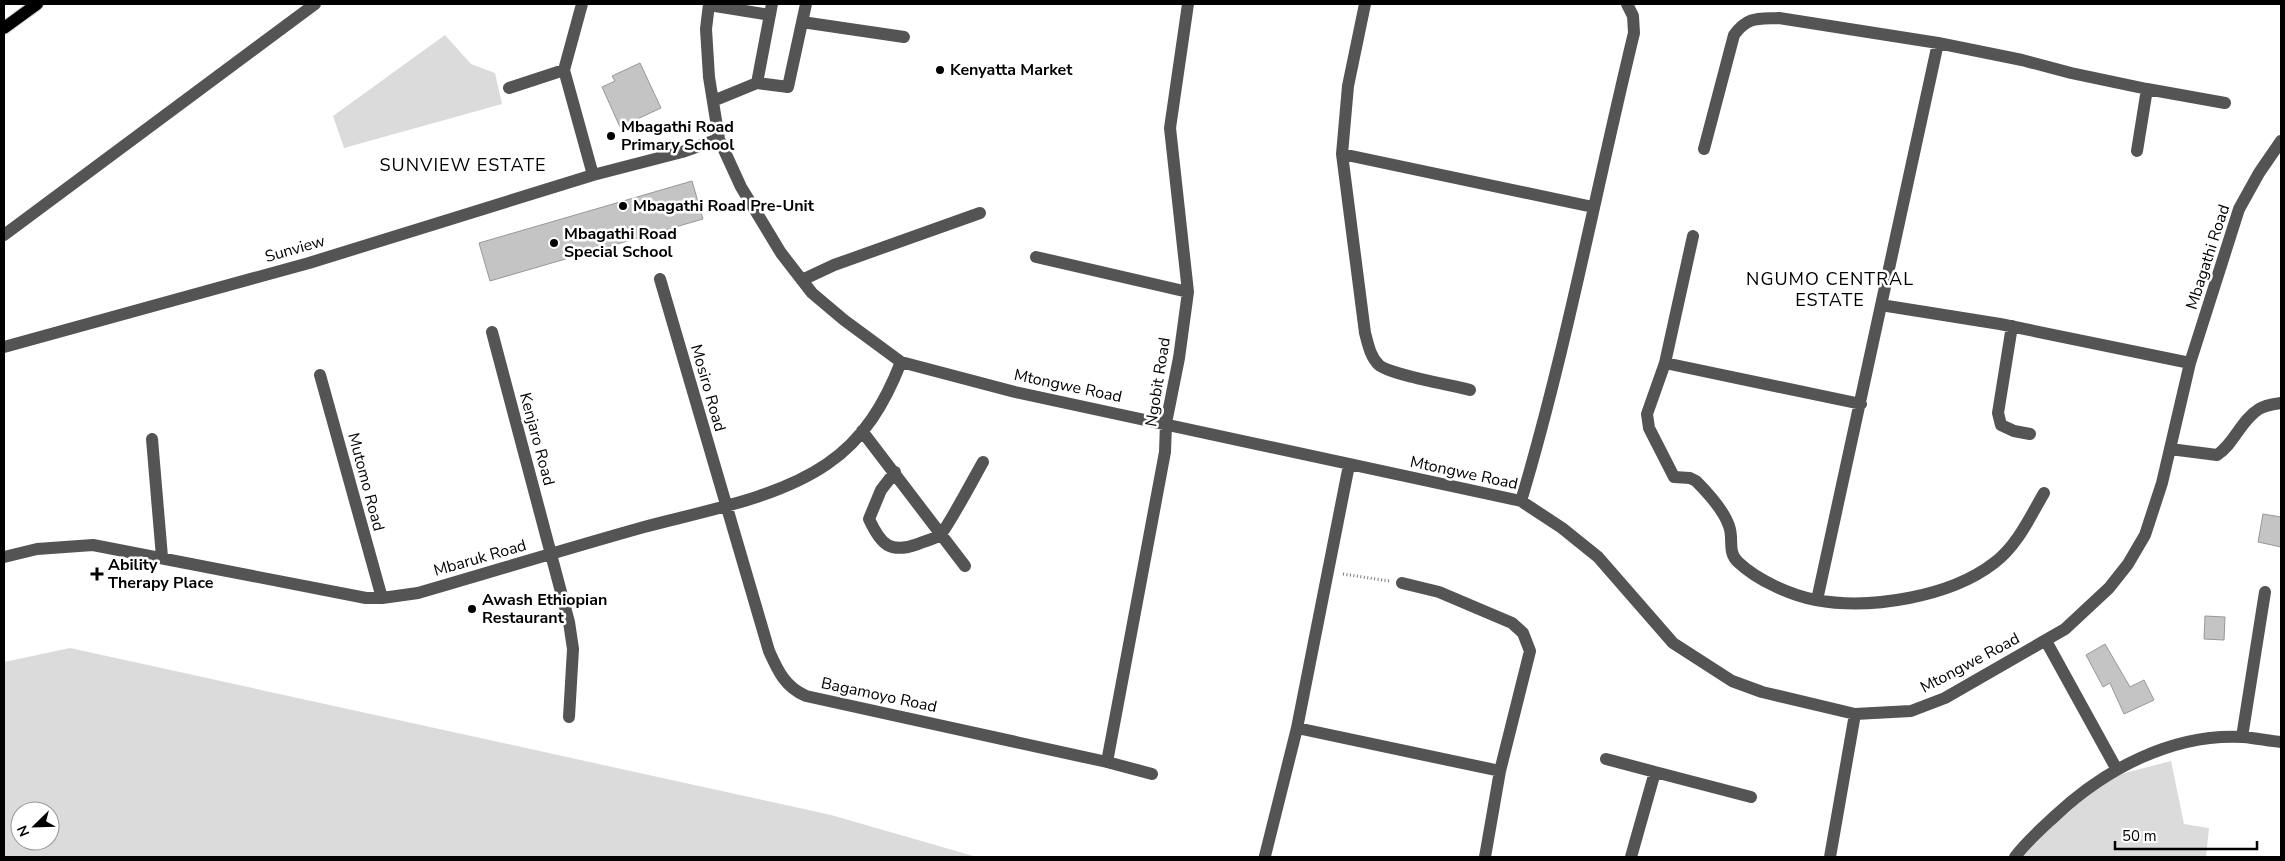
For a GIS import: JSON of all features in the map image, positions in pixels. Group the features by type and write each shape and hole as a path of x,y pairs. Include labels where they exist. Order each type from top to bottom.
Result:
{"main road":[{"path":"4,28 37,4"}],"street":[{"path":"4,236 315,4"},
{"path":"582,4 564,70 593,175"},
{"path":"713,101 757,83 788,87 806,4"},
{"name":"Ngobit Road","path":"1107,762 1165,452 1166,423 1179,358 1188,292 1170,128 1188,4"},
{"path":"1365,4 1348,86 1342,154 1365,333 1371,353 1380,366 1396,372 1470,390"},
{"path":"1521,502 1541,434 1568,325 1593,207 1634,33 1633,16 1627,4"},
{"path":"709,5 771,9 757,83"},
{"name":"Mtongwe Road","path":"709,5 706,28 718,138 741,188 762,225 812,292 844,320 901,362 1015,392 1166,423 1521,502 1562,528 1598,558 1673,643 1706,667 1732,681 1762,692 1855,714 1911,711 1961,690 2065,629 2109,588 2128,564 2145,535 2162,482 2190,362"},
{"path":"1704,149 1734,35 1742,24 1754,19 1779,18 1938,43 2147,89 2225,103"},
{"path":"802,22 904,37"},
{"path":"1817,600 1938,43"},
{"path":"509,88 564,70"},
{"path":"2137,151 2147,89"},
{"name":"Sunview","path":"4,347 309,263 593,175 682,152 718,138"},
{"name":"Mbagathi Road","path":"2190,362 2239,208 2259,172 2281,141"},
{"path":"1342,154 1593,207"},
{"path":"802,280 834,265 980,213"},
{"path":"1693,236 1665,363 1648,414 1649,428 1674,477 1690,478 1696,481 1717,507 1729,526 1732,554 1738,563 1761,578 1795,594 1817,600 1880,601 1952,587 1994,563 2011,546 2044,493"},
{"path":"1036,257 1188,292"},
{"name":"Mosiro Road","path":"660,280 726,506"},
{"path":"1882,304 2012,326 2190,362"},
{"path":"2012,326 1998,412 2001,425 2014,431 2030,434"},
{"name":"Kenjaro Road","path":"492,332 552,555 573,650 569,716"},
{"name":"Mbaruk Road","path":"4,557 37,549 93,544 320,589 382,598 418,593 643,527 726,506 776,489 812,473 827,464 862,431 883,404 901,362"},
{"path":"1665,363 1861,404"},
{"name":"Mutomo Road","path":"320,375 382,598"},
{"path":"2170,450 2217,455 2224,450 2254,413 2266,406 2281,403"},
{"path":"862,431 965,566"},
{"path":"152,439 162,557"},
{"path":"895,472 881,490 869,519 876,534 887,545 894,549 902,549 941,534 983,462"},
{"path":"1265,856 1297,728 1349,465"},
{"name":"Bagamoyo Road","path":"726,506 769,651 781,677 795,691 806,696 1107,762 1152,774"},
{"path":"1402,583 1439,592 1512,623 1523,633 1528,642 1530,651 1500,771 1485,857"},
{"path":"2242,737 2265,592"},
{"path":"2046,641 2116,768"},
{"path":"1830,857 1855,714"},
{"path":"1297,728 1500,771"},
{"path":"2016,857 2069,802 2116,768 2175,746 2201,740 2242,737 2281,742"},
{"path":"1606,759 1751,796"},
{"path":"1631,857 1655,772"}],"path":[{"path":"1328,571 1402,583"}],"shaded area":[{"path":"445,35 471,64 495,73 502,104 344,148 333,116"},
{"path":"70,648 831,815 977,857 4,857 4,662"},
{"path":"2171,761 2184,824 2209,828 2206,857 2020,857 2098,780"}],"building":[{"path":"640,63 661,108 620,127 602,87 615,81 612,76"},
{"path":"692,181 703,219 490,281 479,243"},
{"path":"2263,514 2281,517 2281,547 2258,542"},
{"path":"2205,616 2225,617 2224,640 2204,639"},
{"path":"2105,644 2130,687 2144,680 2154,700 2124,714 2110,683 2103,687 2086,655"}],"place":[{"name":"Kenyatta Market","path":"940,70"},
{"name":"Mbagathi Road Primary School","path":"611,136"},
{"name":"Mbagathi Road Pre-Unit","path":"623,206"},
{"name":"Mbagathi Road Special School","path":"554,243"},
{"name":"Ability Therapy Place","path":"97,574"},
{"name":"Awash Ethiopian Restaurant","path":"472,609"}],"district":[{"name":"SUNVIEW ESTATE","path":"463,165"},
{"name":"NGUMO CENTRAL ESTATE","path":"1830,289"}]}
